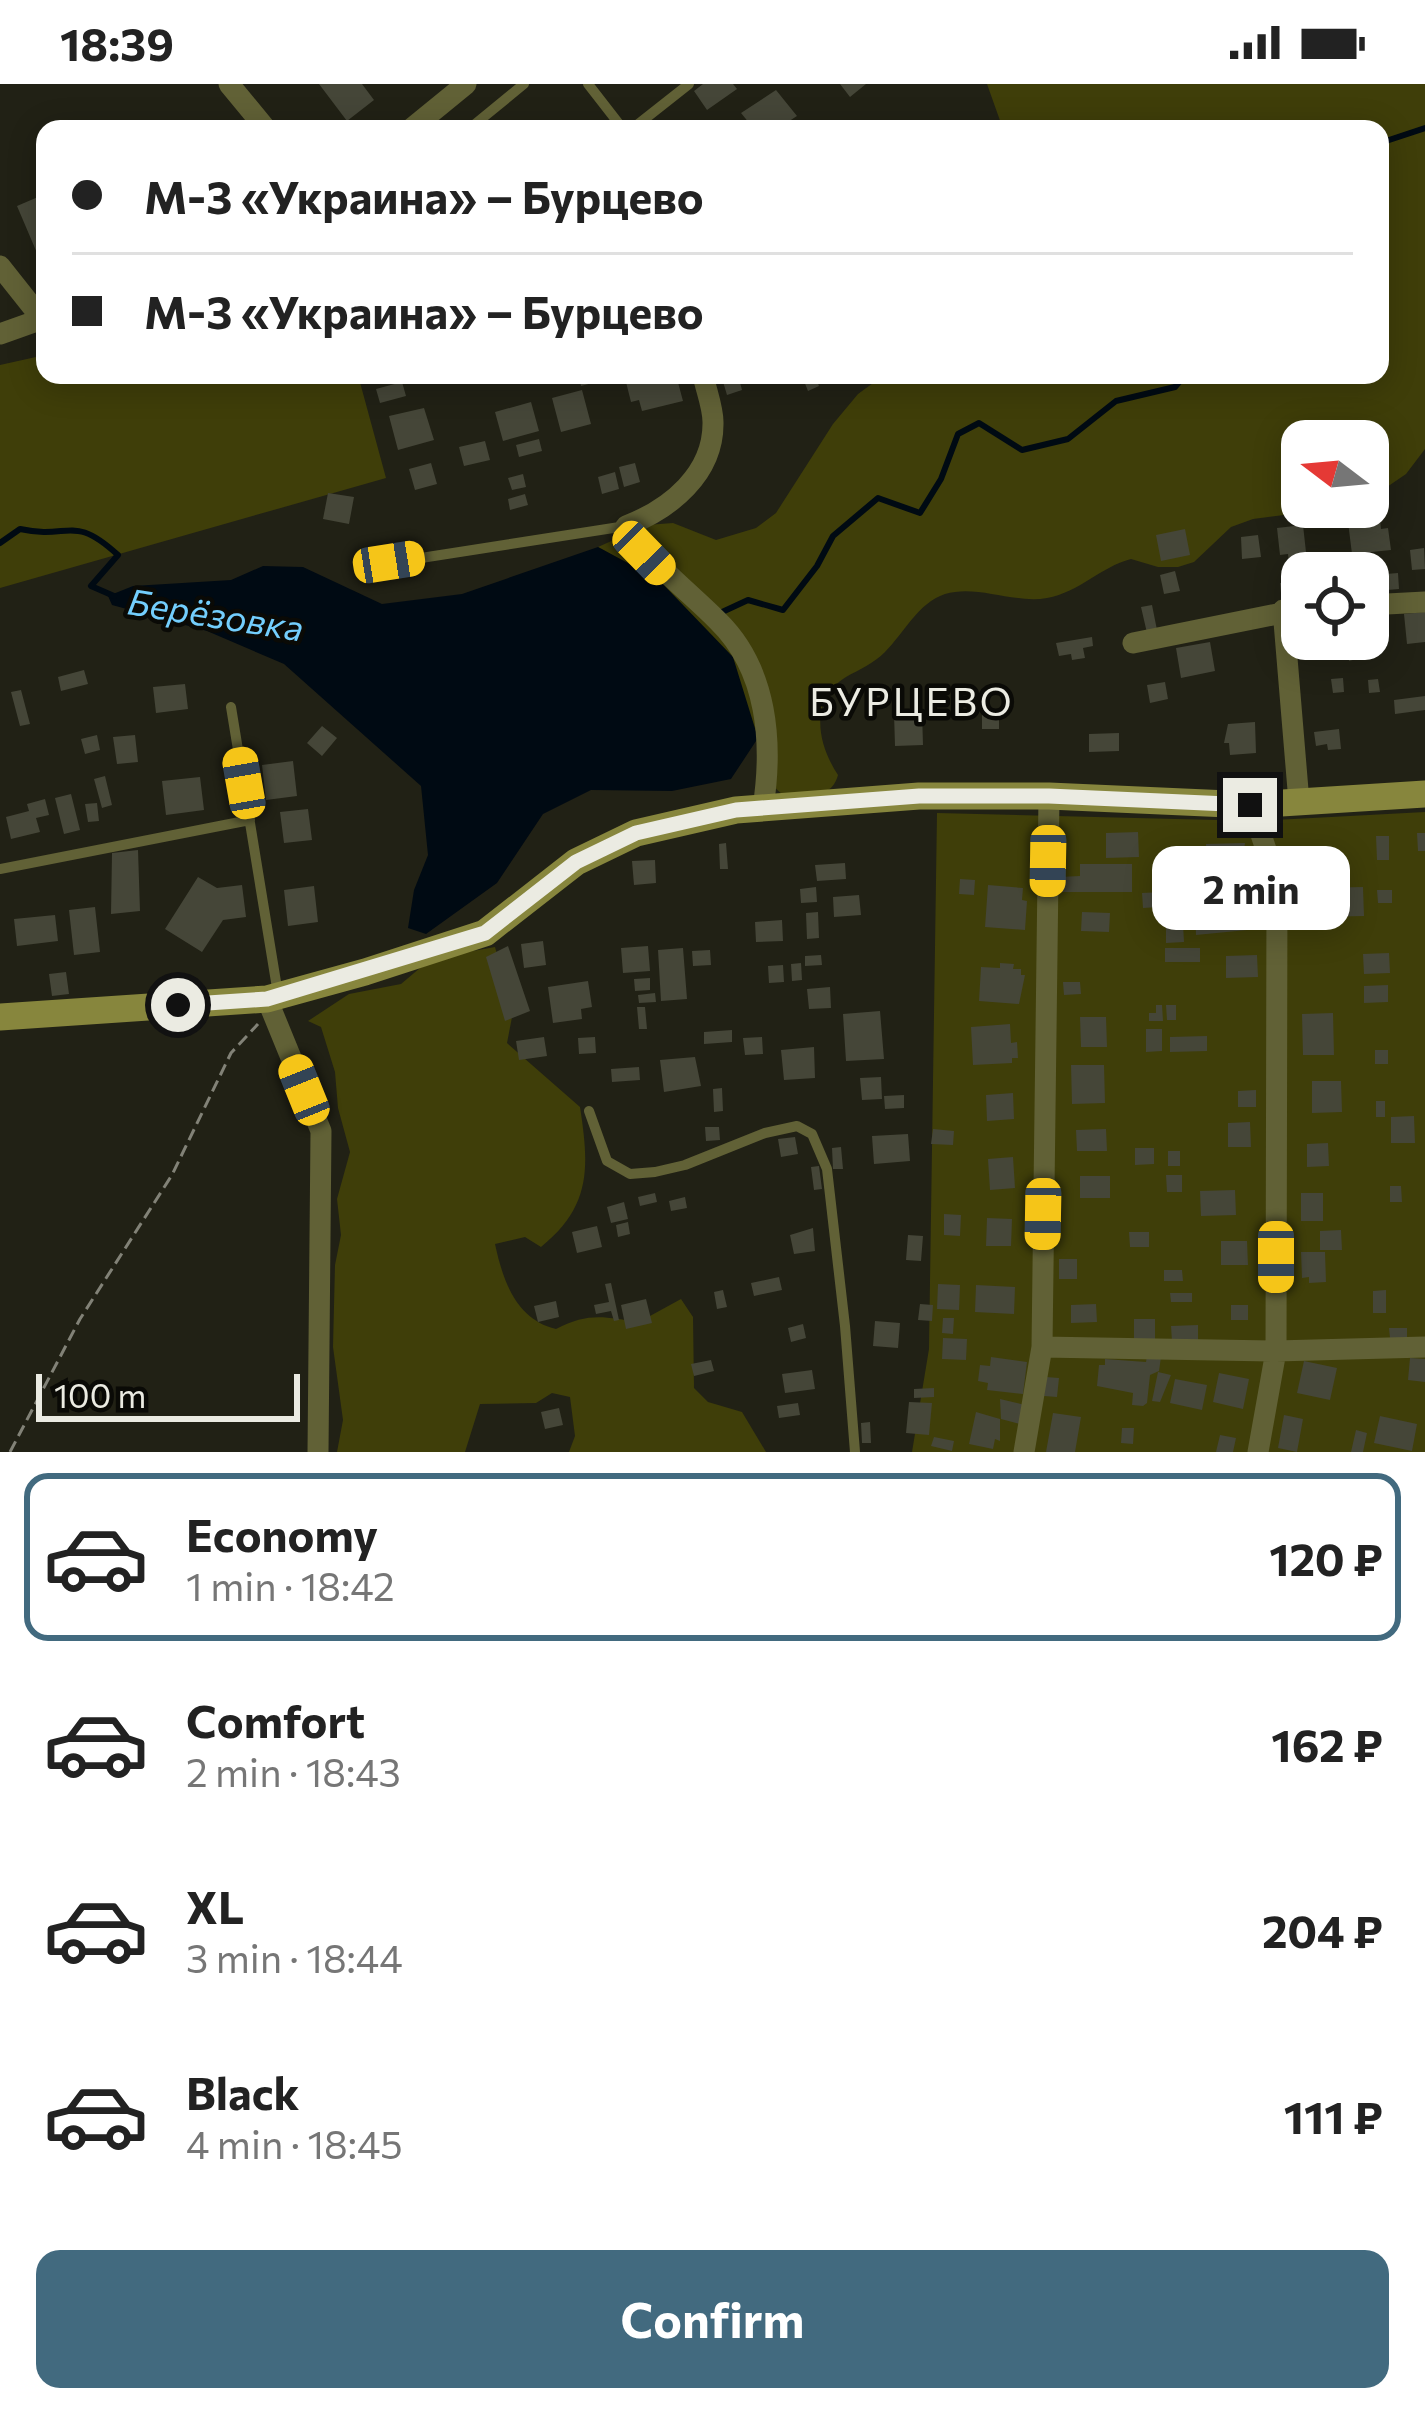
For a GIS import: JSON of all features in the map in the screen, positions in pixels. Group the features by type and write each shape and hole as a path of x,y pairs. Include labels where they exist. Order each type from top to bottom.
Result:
{"street":[{"path":"229,84 259,120"},
{"path":"422,120 466,84"},
{"path":"0,266 36,309"},
{"path":"0,334 36,322"},
{"path":"705,384 713,419 710,448 702,464 672,502 626,526 662,572 723,626 747,659 767,728 763,808"},
{"path":"1389,604 1425,602"},
{"path":"1133,643 1281,611"},
{"path":"1294,660 1299,802"},
{"path":"0,1017 272,1001 485,933 576,862 636,833 736,810 919,796 1250,805 1425,794"},
{"path":"1024,1452 1042,1347 1049,796"},
{"path":"1250,805 1277,882 1276,1351 1258,1452"},
{"path":"272,1001 320,1131 318,1452"},
{"path":"1042,1347 1276,1351 1425,1347"}],"lane":[{"path":"480,120 524,84"},
{"path":"588,84 619,120"},
{"path":"639,120 689,84"},
{"path":"389,562 626,526"},
{"path":"230,707 250,820 272,1001"},
{"path":"0,868 250,820"},
{"path":"590,1112 607,1161 630,1174 685,1165 765,1133 797,1126 812,1134 827,1169 855,1452"}],"path":[{"path":"10,1452 80,1319 172,1175 231,1053 272,1001"}],"shaded area":[{"path":"987,84 1425,84 1425,449 1406,474 1389,486 1389,420 1281,420 1281,515 1231,527 1194,562 1158,567 1131,559 1047,598 970,591 935,598 880,656 846,677 826,698 821,710 822,737 838,775 830,789 816,795 783,795 773,786 758,738 659,580 598,547 647,525 673,523 716,540 756,528 776,513 833,424 872,384 1389,384 1389,120 1000,120"},
{"path":"36,357 36,384 360,384 386,478 0,588 0,365"},
{"path":"1425,812 1425,1452 912,1452 929,1349 937,813 1256,821"},
{"path":"495,947 513,1012 507,1043 580,1107 585,1148 578,1200 558,1232 541,1247 525,1237 495,1244 514,1297 531,1317 556,1329 587,1318 639,1322 681,1299 693,1317 694,1388 708,1402 742,1412 766,1452 569,1452 575,1436 570,1397 552,1393 536,1403 480,1404 465,1452 337,1452 343,1420 333,1347 335,1265 341,1235 337,1199 350,1152 321,1027 308,1021 349,994 401,984 420,968 456,954"}],"water":[{"path":"598,547 659,580 733,657 758,738 731,779 672,791 591,790 543,814 497,883 426,934 408,928 414,890 428,855 421,786 284,664 207,631 112,605 108,596 133,586 231,580 263,566 303,567 382,604 462,594"}],"building":[{"path":"319,84 362,84 374,100 346,120"},
{"path":"703,84 733,84 737,89 707,110 694,91"},
{"path":"840,84 866,84 850,97"},
{"path":"776,90 797,116 747,120 741,113"},
{"path":"36,198 36,251 17,206"},
{"path":"403,384 406,396 380,403 376,389"},
{"path":"626,384 678,384 683,401 642,411 639,400 631,402"},
{"path":"724,384 740,384 742,390 727,395"},
{"path":"582,390 591,424 561,432 552,398"},
{"path":"531,402 539,431 503,441 495,412"},
{"path":"424,408 434,440 398,450 389,416"},
{"path":"539,439 542,451 519,457 516,445"},
{"path":"485,441 490,460 464,466 459,447"},
{"path":"431,463 437,484 415,490 409,469"},
{"path":"635,463 640,482 624,487 619,467"},
{"path":"615,472 619,489 602,494 598,477"},
{"path":"523,474 526,487 512,490 508,478"},
{"path":"328,493 354,497 349,524 323,519"},
{"path":"525,494 528,505 510,510 508,499"},
{"path":"1277,528 1303,528 1306,552 1280,555"},
{"path":"1349,528 1388,528 1391,550 1352,552"},
{"path":"1185,529 1190,555 1161,561 1156,535"},
{"path":"1258,535 1261,557 1242,559 1241,537"},
{"path":"1424,548 1425,569 1412,570 1410,550"},
{"path":"1175,571 1180,591 1164,594 1160,575"},
{"path":"1398,573 1399,589 1389,590 1389,574"},
{"path":"1152,605 1157,630 1147,633 1141,607"},
{"path":"1425,612 1425,642 1407,644 1404,614"},
{"path":"1092,637 1093,646 1083,648 1085,658 1059,656 1056,643"},
{"path":"1210,642 1215,671 1181,678 1176,648"},
{"path":"84,670 88,684 61,691 58,677"},
{"path":"1343,678 1344,692 1333,693 1331,679"},
{"path":"1378,679 1380,692 1369,693 1368,680"},
{"path":"1165,682 1168,699 1150,703 1147,685"},
{"path":"185,684 188,709 156,713 153,687"},
{"path":"21,690 30,724 20,726 11,692"},
{"path":"1425,696 1425,710 1395,714 1394,700"},
{"path":"982,709 999,709 999,729 982,729"},
{"path":"922,712 923,745 895,746 894,713"},
{"path":"1255,722 1256,753 1230,755 1229,743 1224,743 1228,724"},
{"path":"322,726 337,738 322,756 307,743"},
{"path":"1339,729 1341,749 1316,746 1314,732"},
{"path":"1119,733 1119,751 1089,752 1089,734"},
{"path":"97,735 100,750 85,754 81,739"},
{"path":"135,735 138,762 117,764 113,737"},
{"path":"293,761 297,796 266,800 262,765"},
{"path":"105,776 112,805 102,808 94,779"},
{"path":"200,777 204,810 166,815 162,781"},
{"path":"71,794 80,830 64,834 55,798"},
{"path":"45,799 49,815 36,818 40,832 11,839 6,817 29,811 27,804"},
{"path":"97,803 99,821 88,822 85,804"},
{"path":"308,809 312,840 284,843 280,812"},
{"path":"1138,832 1139,857 1106,858 1106,833"},
{"path":"1417,833 1425,833 1425,851 1418,851"},
{"path":"1376,836 1389,836 1389,860 1377,860"},
{"path":"726,843 728,869 720,869 719,844"},
{"path":"1245,843 1242,865 1247,865 1248,881 1211,879 1206,844"},
{"path":"138,850 140,911 111,914 112,853"},
{"path":"655,860 656,883 634,885 632,861"},
{"path":"845,863 846,879 817,881 815,865"},
{"path":"1080,864 1132,864 1132,892 1059,892 1059,877 1080,876"},
{"path":"198,877 217,888 242,885 246,917 223,920 202,952 165,929"},
{"path":"960,879 975,880 974,895 959,894"},
{"path":"988,885 1023,888 1025,930 985,927"},
{"path":"314,886 318,922 288,926 284,890"},
{"path":"816,887 817,902 801,903 800,889"},
{"path":"1363,887 1364,916 1319,917 1318,888"},
{"path":"1165,890 1182,890 1183,900 1165,900"},
{"path":"1377,890 1392,890 1392,903 1378,903"},
{"path":"1162,892 1159,907 1143,908 1142,893"},
{"path":"859,895 861,915 834,917 833,897"},
{"path":"1241,896 1241,902 1254,902 1254,922 1247,922 1247,930 1196,935 1195,903 1206,902 1206,897"},
{"path":"95,907 100,952 74,955 69,910"},
{"path":"818,912 819,938 807,939 806,913"},
{"path":"1082,912 1110,913 1109,932 1081,931"},
{"path":"55,915 58,941 17,946 14,919"},
{"path":"782,920 783,941 756,942 755,922"},
{"path":"1166,924 1183,924 1184,942 1166,943"},
{"path":"543,941 546,965 524,968 521,944"},
{"path":"508,946 530,1011 505,1021 486,957"},
{"path":"648,946 650,971 623,973 621,948"},
{"path":"683,948 687,999 661,1001 658,950"},
{"path":"1165,948 1200,948 1200,962 1165,962"},
{"path":"710,950 711,965 693,966 692,951"},
{"path":"1389,953 1390,973 1364,974 1363,954"},
{"path":"821,955 822,965 805,966 805,956"},
{"path":"1257,955 1258,977 1226,978 1226,956"},
{"path":"801,963 802,980 792,981 791,964"},
{"path":"1000,963 1014,964 1013,969 1025,975 1019,1004 979,1001 981,967 1000,968"},
{"path":"783,965 784,982 769,983 768,966"},
{"path":"66,972 69,994 52,996 49,974"},
{"path":"650,978 650,990 635,991 634,979"},
{"path":"588,981 592,1007 581,1009 582,1019 553,1023 548,987"},
{"path":"1063,982 1080,982 1081,994 1064,995"},
{"path":"1388,985 1388,1002 1364,1003 1364,986"},
{"path":"830,987 831,1008 809,1009 807,989"},
{"path":"655,993 656,1002 639,1003 638,995"},
{"path":"1156,1005 1162,1005 1163,1021 1149,1021 1149,1013 1156,1013"},
{"path":"1166,1005 1176,1005 1176,1020 1167,1020"},
{"path":"637,1007 645,1007 647,1029 639,1029"},
{"path":"880,1011 884,1059 846,1061 843,1014"},
{"path":"1333,1013 1334,1055 1303,1055 1302,1014"},
{"path":"1080,1017 1106,1017 1107,1047 1081,1047"},
{"path":"1010,1024 1018,1058 1012,1058 1012,1063 973,1065 971,1027"},
{"path":"1146,1029 1162,1029 1162,1051 1146,1052"},
{"path":"732,1030 732,1042 704,1044 704,1032"},
{"path":"1207,1036 1207,1051 1170,1052 1170,1037"},
{"path":"544,1037 547,1056 519,1060 516,1041"},
{"path":"595,1037 596,1053 579,1054 578,1038"},
{"path":"762,1037 763,1054 745,1055 743,1038"},
{"path":"814,1047 815,1078 784,1080 781,1050"},
{"path":"1375,1050 1388,1050 1388,1064 1375,1064"},
{"path":"695,1057 701,1086 664,1092 660,1060"},
{"path":"1071,1065 1104,1065 1105,1103 1072,1104"},
{"path":"639,1067 640,1080 612,1082 611,1069"},
{"path":"881,1077 882,1099 862,1100 860,1078"},
{"path":"1312,1081 1341,1081 1342,1112 1312,1113"},
{"path":"722,1088 723,1111 714,1112 713,1089"},
{"path":"1256,1090 1256,1107 1238,1107 1238,1091"},
{"path":"1013,1093 1014,1119 987,1121 986,1095"},
{"path":"904,1095 904,1108 885,1109 884,1096"},
{"path":"1376,1101 1385,1101 1385,1117 1376,1117"},
{"path":"1414,1116 1415,1143 1391,1143 1391,1117"},
{"path":"1250,1122 1251,1147 1228,1147 1228,1123"},
{"path":"705,1127 719,1127 720,1140 706,1141"},
{"path":"933,1129 954,1131 953,1145 931,1144"},
{"path":"1106,1129 1107,1151 1077,1151 1076,1130"},
{"path":"908,1134 910,1161 874,1164 872,1136"},
{"path":"795,1137 798,1154 781,1157 778,1139"},
{"path":"1328,1143 1329,1166 1307,1167 1307,1144"},
{"path":"841,1147 843,1169 833,1169 832,1148"},
{"path":"1135,1148 1154,1148 1154,1164 1135,1165"},
{"path":"1168,1151 1180,1151 1180,1166 1168,1166"},
{"path":"1013,1157 1015,1188 990,1190 988,1159"},
{"path":"819,1166 822,1189 814,1190 811,1167"},
{"path":"1166,1175 1182,1175 1182,1192 1167,1192"},
{"path":"1080,1176 1110,1176 1110,1198 1080,1198"},
{"path":"1390,1186 1401,1186 1402,1202 1390,1202"},
{"path":"1235,1190 1236,1215 1201,1216 1200,1191"},
{"path":"655,1193 657,1202 640,1206 638,1197"},
{"path":"1301,1193 1323,1193 1323,1221 1301,1221"},
{"path":"685,1197 687,1208 671,1211 669,1201"},
{"path":"624,1202 628,1219 611,1223 607,1207"},
{"path":"944,1214 961,1215 960,1236 944,1235"},
{"path":"987,1218 1012,1219 1011,1246 986,1246"},
{"path":"628,1222 630,1234 618,1237 616,1225"},
{"path":"597,1226 602,1247 577,1253 572,1232"},
{"path":"813,1228 815,1251 794,1254 790,1235"},
{"path":"1341,1230 1342,1250 1320,1250 1320,1231"},
{"path":"1129,1232 1149,1232 1149,1247 1130,1247"},
{"path":"908,1235 923,1236 921,1261 906,1260"},
{"path":"1221,1241 1247,1241 1248,1265 1221,1265"},
{"path":"1301,1252 1325,1252 1326,1282 1309,1283 1309,1277 1302,1278"},
{"path":"1059,1259 1077,1259 1077,1279 1059,1279"},
{"path":"1164,1270 1182,1270 1183,1281 1164,1281"},
{"path":"779,1277 782,1290 754,1296 751,1283"},
{"path":"611,1283 619,1320 614,1321 611,1311 596,1314 594,1305 609,1302 605,1284"},
{"path":"938,1284 960,1285 959,1310 937,1309"},
{"path":"976,1285 1015,1287 1014,1314 975,1312"},
{"path":"723,1290 727,1307 717,1309 714,1292"},
{"path":"1386,1290 1386,1313 1373,1313 1373,1291"},
{"path":"1170,1293 1192,1293 1192,1302 1171,1302"},
{"path":"646,1299 652,1323 626,1329 621,1305"},
{"path":"556,1301 559,1317 538,1322 534,1306"},
{"path":"920,1304 933,1305 932,1321 918,1320"},
{"path":"1096,1304 1097,1322 1071,1323 1071,1305"},
{"path":"1231,1305 1248,1305 1248,1320 1231,1320"},
{"path":"943,1318 954,1318 953,1334 942,1333"},
{"path":"1134,1319 1155,1319 1155,1341 1134,1341"},
{"path":"875,1321 900,1323 898,1348 873,1346"},
{"path":"803,1324 806,1338 791,1342 788,1328"},
{"path":"1198,1325 1198,1342 1172,1342 1171,1326"},
{"path":"1389,1328 1407,1328 1407,1338 1390,1338"},
{"path":"943,1338 967,1339 966,1360 942,1359"},
{"path":"1147,1356 1161,1357 1159,1371 1150,1375 1143,1406 1132,1405 1133,1393 1097,1386 1099,1365 1105,1365 1105,1359 1146,1362"},
{"path":"991,1357 1027,1362 1023,1394 987,1390 988,1383 978,1381 980,1365 990,1366"},
{"path":"1410,1358 1425,1359 1425,1382 1408,1380"},
{"path":"711,1360 714,1371 694,1376 691,1364"},
{"path":"1304,1361 1337,1368 1330,1400 1297,1393"},
{"path":"812,1370 815,1389 785,1393 782,1374"},
{"path":"1158,1372 1171,1375 1160,1402 1152,1401"},
{"path":"1219,1373 1249,1379 1243,1409 1213,1402"},
{"path":"1046,1377 1059,1378 1057,1397 1044,1396"},
{"path":"1175,1379 1207,1385 1202,1410 1170,1403"},
{"path":"934,1388 934,1397 914,1398 914,1389"},
{"path":"1000,1399 1025,1405 1020,1424 1001,1419"},
{"path":"909,1402 932,1403 929,1435 906,1433"},
{"path":"798,1403 800,1415 779,1418 777,1406"},
{"path":"559,1408 563,1425 545,1429 541,1412"},
{"path":"976,1412 1000,1419 1000,1441 995,1439 993,1449 969,1444"},
{"path":"1053,1413 1081,1417 1075,1452 1046,1452"},
{"path":"1284,1415 1303,1419 1297,1452 1278,1448"},
{"path":"1380,1416 1417,1424 1412,1451 1374,1443"},
{"path":"870,1422 871,1443 862,1443 861,1423"},
{"path":"1122,1428 1134,1428 1133,1444 1121,1443"},
{"path":"1356,1430 1367,1433 1363,1452 1351,1452"},
{"path":"1220,1435 1236,1438 1233,1452 1216,1452"},
{"path":"934,1437 954,1441 952,1451 931,1446"}],"waterway":[{"name":"Берёзовка","path":"1389,140 1425,128"},
{"name":"Берёзовка","path":"720,613 748,600 783,610 833,536 878,498 920,513 941,479 958,434 979,423 1022,450 1068,439 1116,401 1178,384"},
{"name":"Берёзовка","path":"0,543 20,529 90,535 118,555 91,586 114,596"}],"district":[{"name":"БУРЦЕВО","path":"912,700"}],"route":[{"path":"178,1005 267,999 485,933 576,862 636,833 736,810 919,796 1250,805"}]}
